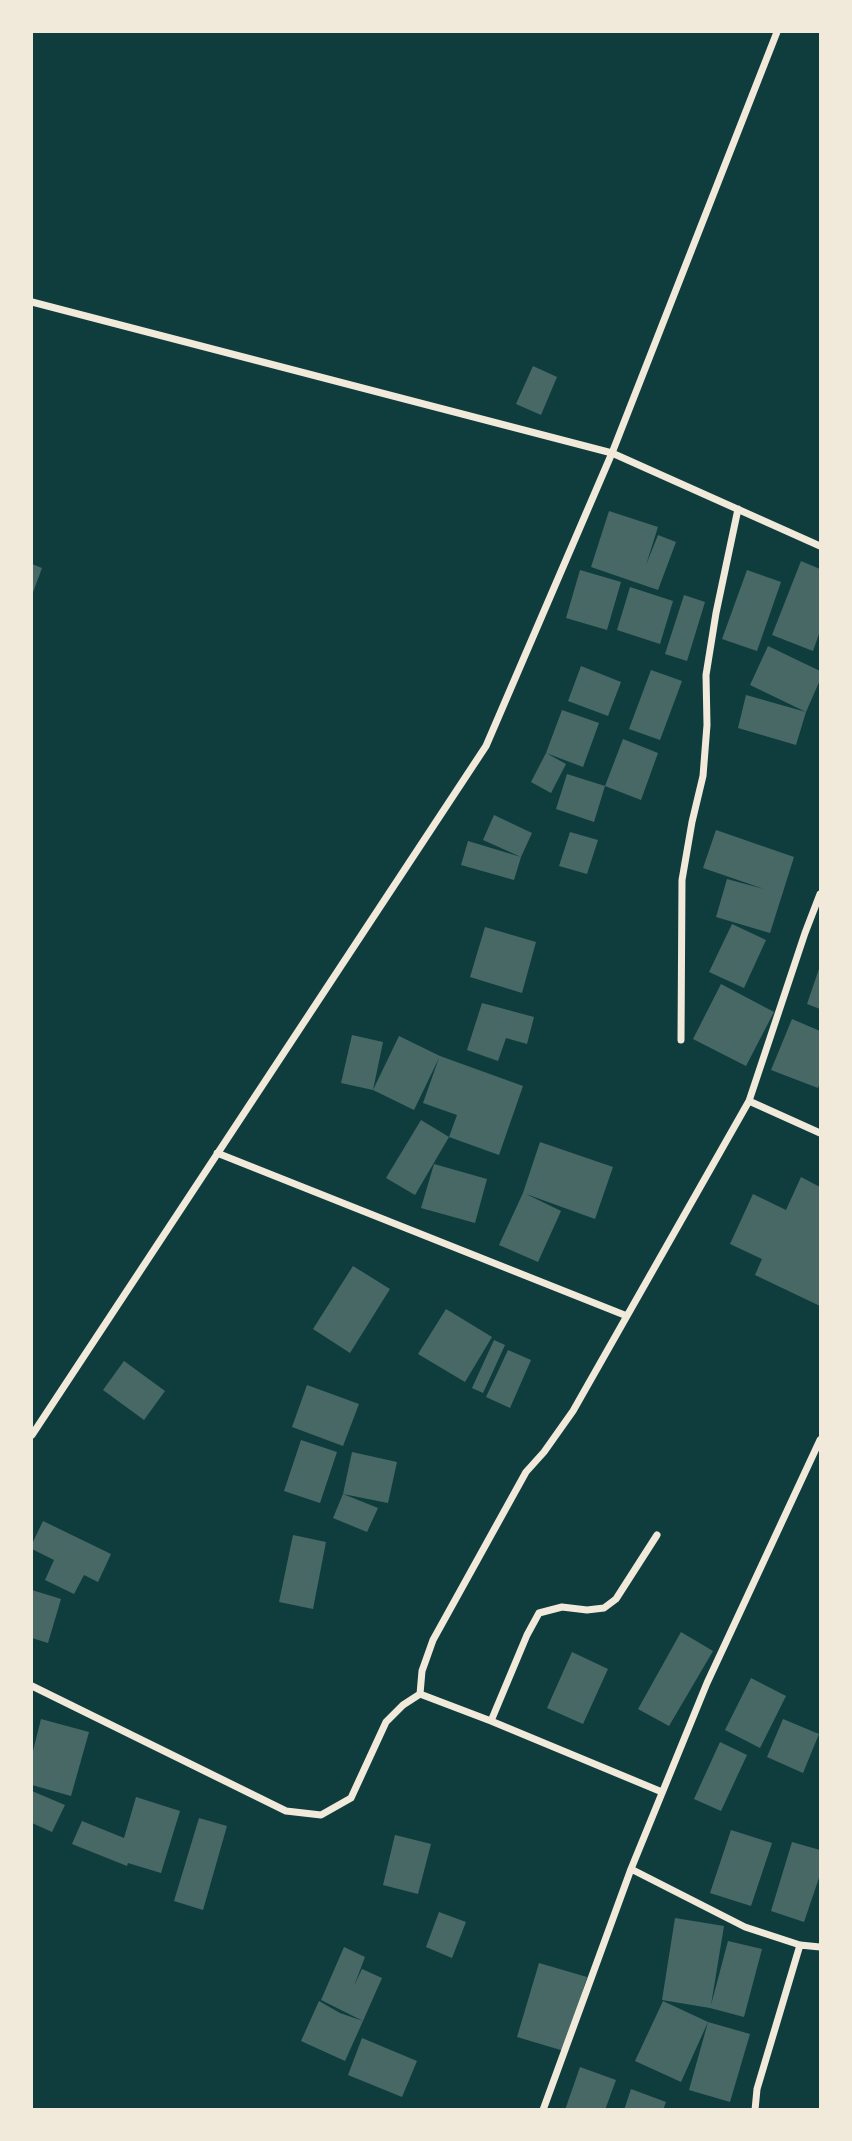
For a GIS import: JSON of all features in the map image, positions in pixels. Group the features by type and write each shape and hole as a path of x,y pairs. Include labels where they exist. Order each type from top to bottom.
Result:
{"street":[{"path":"32,1435 486,746 611,453 778,32"},
{"path":"32,302 611,453 821,546"},
{"path":"681,1040 682,880 703,776 707,725 706,675 738,509"},
{"path":"420,1695 422,1671 433,1640 526,1472 544,1452 573,1410 749,1101 805,933 821,894"},
{"path":"749,1101 821,1133"},
{"path":"217,1153 627,1316"},
{"path":"543,2109 631,1869 707,1683 821,1440"},
{"path":"491,1721 538,1613 562,1607 587,1610 604,1608 616,1599 657,1535"},
{"path":"32,1686 286,1811 321,1815 351,1798 386,1723 403,1705 420,1695"},
{"path":"420,1695 491,1721 662,1792"},
{"path":"631,1869 745,1927 800,1945 821,1947"},
{"path":"755,2109 757,2089 800,1945"}],"building":[{"path":"533,366 557,377 541,415 516,404"},
{"path":"609,511 658,527 646,565 658,535 676,542 658,590 591,567"},
{"path":"801,561 820,569 820,631 813,651 772,635"},
{"path":"32,564 42,568 32,595"},
{"path":"580,570 621,582 607,630 566,618"},
{"path":"747,570 781,582 757,651 722,639"},
{"path":"630,587 673,601 660,644 617,630"},
{"path":"684,595 705,602 687,661 665,654"},
{"path":"768,646 820,671 820,680 806,712 750,685"},
{"path":"581,666 621,682 608,716 568,701"},
{"path":"651,670 682,681 660,740 629,729"},
{"path":"746,695 806,712 796,745 738,728"},
{"path":"562,710 599,723 583,767 546,753"},
{"path":"623,739 658,753 641,800 605,786"},
{"path":"546,753 566,764 551,793 531,782"},
{"path":"567,774 605,786 594,822 556,809"},
{"path":"494,815 532,833 521,857 483,840"},
{"path":"716,830 794,857 770,933 716,917 727,879 764,889 703,868"},
{"path":"570,832 598,840 587,874 559,866"},
{"path":"468,841 521,857 514,880 461,865"},
{"path":"732,924 766,940 744,988 709,972"},
{"path":"485,927 536,942 522,993 470,977"},
{"path":"820,966 820,1009 807,1004"},
{"path":"721,984 774,1012 746,1066 693,1039"},
{"path":"482,1003 534,1017 527,1044 506,1038 498,1061 467,1050"},
{"path":"792,1019 820,1031 818,1088 771,1070"},
{"path":"352,1035 383,1042 373,1090 341,1083"},
{"path":"399,1036 440,1056 523,1086 499,1155 449,1137 457,1115 423,1103 439,1058 414,1110 373,1090"},
{"path":"421,1120 449,1137 415,1195 386,1178"},
{"path":"540,1142 613,1167 595,1219 526,1194 561,1211 538,1262 499,1245 523,1193"},
{"path":"434,1164 487,1179 475,1223 421,1208"},
{"path":"801,1177 820,1187 820,1306 755,1275 762,1259 730,1244 753,1194 786,1210"},
{"path":"353,1266 390,1289 350,1353 313,1329"},
{"path":"446,1309 492,1337 465,1382 418,1354"},
{"path":"494,1340 505,1345 483,1393 472,1388"},
{"path":"508,1350 531,1360 510,1408 486,1397"},
{"path":"124,1361 165,1391 144,1420 103,1390"},
{"path":"307,1385 359,1404 343,1446 292,1427"},
{"path":"301,1440 337,1452 320,1503 284,1491"},
{"path":"352,1452 397,1462 388,1503 343,1494"},
{"path":"343,1494 378,1508 367,1532 333,1518"},
{"path":"43,1521 111,1554 98,1582 84,1575 74,1594 45,1580 54,1560 32,1549"},
{"path":"293,1535 326,1542 313,1609 279,1602"},
{"path":"32,1590 61,1599 48,1643 32,1638"},
{"path":"681,1632 713,1651 669,1726 638,1709"},
{"path":"572,1652 608,1669 583,1724 547,1708"},
{"path":"751,1678 786,1696 760,1748 725,1730"},
{"path":"41,1719 89,1732 71,1796 32,1785 32,1755"},
{"path":"783,1719 819,1734 803,1773 767,1757"},
{"path":"720,1742 747,1755 721,1811 694,1799"},
{"path":"32,1791 65,1805 52,1832 32,1823"},
{"path":"136,1797 180,1811 161,1873 128,1863 127,1866 72,1844 82,1821 124,1838"},
{"path":"199,1818 227,1826 203,1910 174,1901"},
{"path":"731,1830 772,1843 751,1906 710,1893"},
{"path":"395,1835 431,1844 418,1894 383,1885"},
{"path":"792,1842 820,1850 820,1875 804,1922 771,1911"},
{"path":"439,1912 466,1922 452,1958 426,1947"},
{"path":"675,1918 724,1926 711,2005 728,1941 762,1949 744,2017 662,2000"},
{"path":"344,1947 365,1957 354,1986 362,1969 382,1978 363,2021 321,2000"},
{"path":"539,1963 587,1977 564,2051 517,2037"},
{"path":"319,2001 340,2013 363,2021 345,2061 301,2041"},
{"path":"663,2001 708,2022 681,2082 635,2061"},
{"path":"708,2022 750,2034 730,2102 689,2090"},
{"path":"362,2038 417,2061 402,2097 348,2075"},
{"path":"580,2067 616,2080 605,2110 565,2110"},
{"path":"631,2089 666,2102 663,2110 624,2110"}]}
